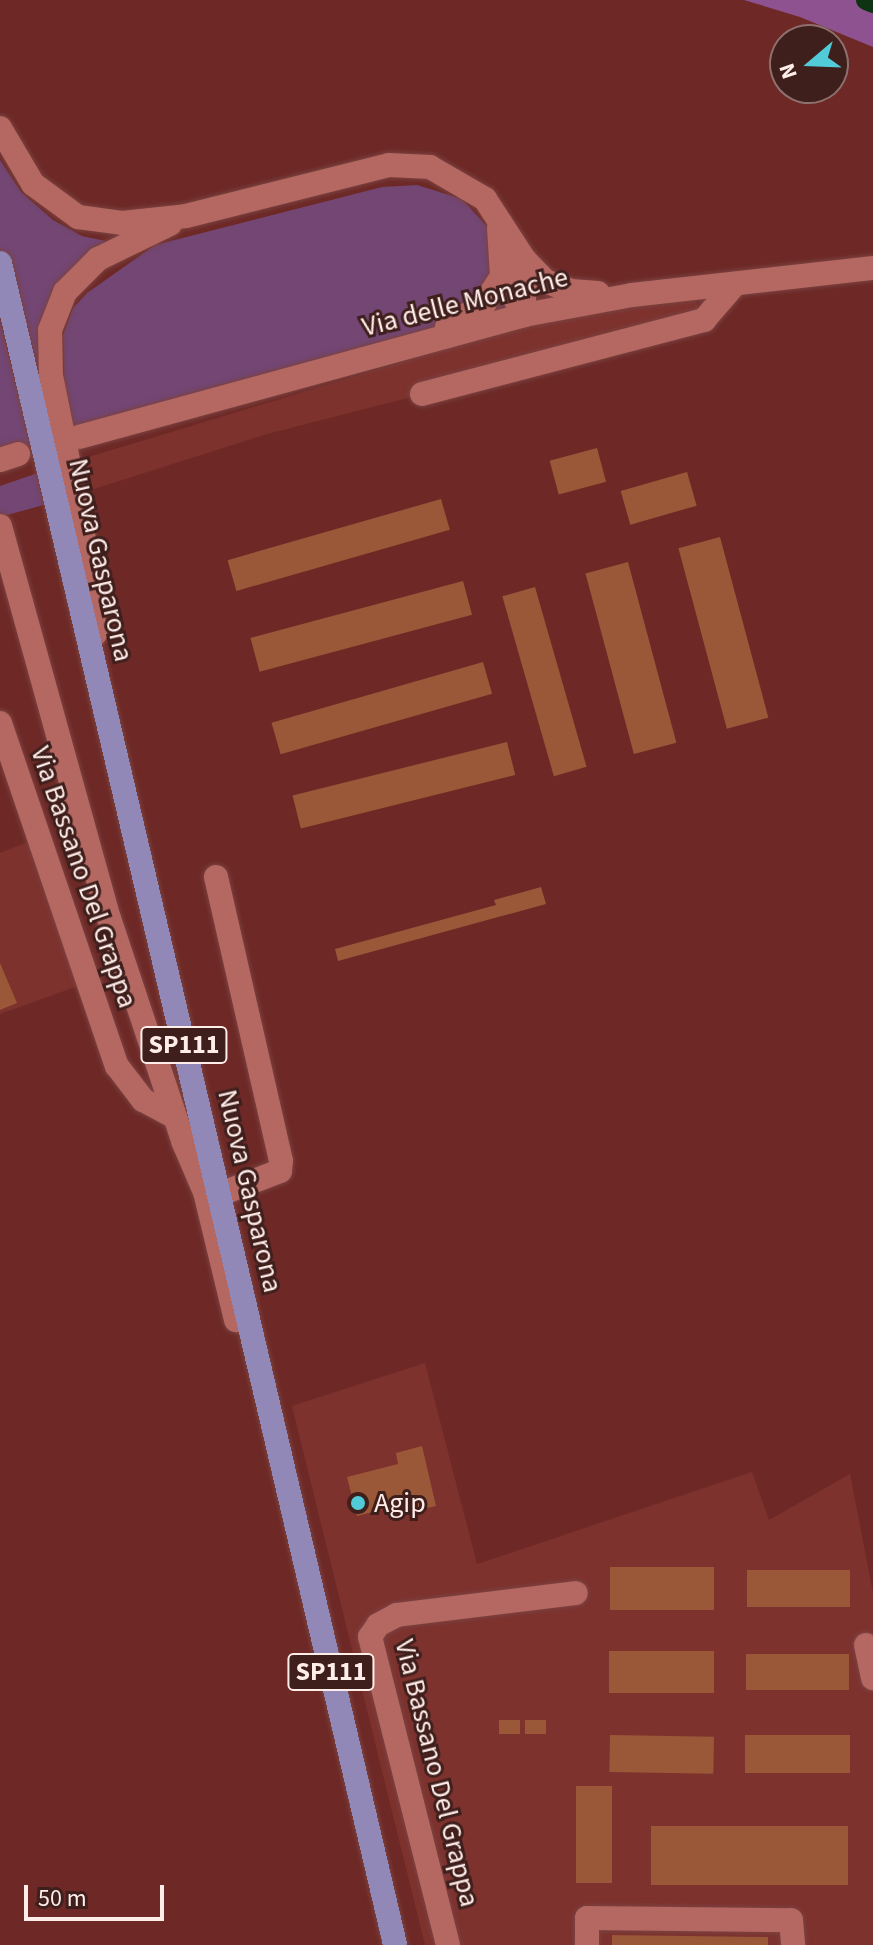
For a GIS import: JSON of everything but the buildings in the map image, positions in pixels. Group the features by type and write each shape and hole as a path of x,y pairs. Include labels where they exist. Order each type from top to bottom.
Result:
{"main road":[{"name":"Nuova Gasparona","path":"0,263 395,1945"}],"street":[{"path":"0,128 33,184 78,217 122,223 186,216 389,165 430,167 453,177 485,199 524,259 545,281 571,291 632,295"},
{"path":"101,691 87,554 51,376 50,330 65,292 98,259 186,216"},
{"path":"497,218 502,276 524,315"},
{"path":"524,259 524,315"},
{"name":"Via delle Monache","path":"79,437 431,338 524,315 632,295 873,268"},
{"path":"431,338 484,304 502,276"},
{"path":"422,394 704,320 735,284"},
{"path":"1,533 109,918 175,1117 205,1192 236,1320 268,1399"},
{"name":"Via Bassano Del Grappa","path":"0,723 117,1066 143,1100 175,1117"},
{"path":"216,877 281,1161 280,1171 220,1194"},
{"name":"Via Bassano Del Grappa","path":"448,1945 370,1637 378,1625 397,1615 576,1593"},
{"path":"866,1645 873,1678"},
{"path":"587,1945 587,1918 791,1920 793,1945"}],"shaded area":[{"path":"744,0 873,0 873,47 849,37 849,24 817,24"},
{"path":"0,160 21,192 53,220 82,236 125,245 60,297 49,448 0,250"},
{"path":"417,185 462,199 490,230 513,309 66,446 63,335 73,308 87,293 155,245 382,187"},
{"path":"696,299 701,323 267,434 75,495 69,463 544,319"},
{"path":"0,320 34,456 0,469"},
{"path":"38,473 47,504 0,517 0,486"},
{"path":"33,840 78,986 0,1014 0,853"},
{"path":"425,1363 477,1564 752,1472 769,1520 850,1474 873,1593 873,1945 425,1945 292,1406"}],"waterway":[{"path":"866,0 873,3"}],"place":[{"name":"Agip","path":"358,1503"}]}
